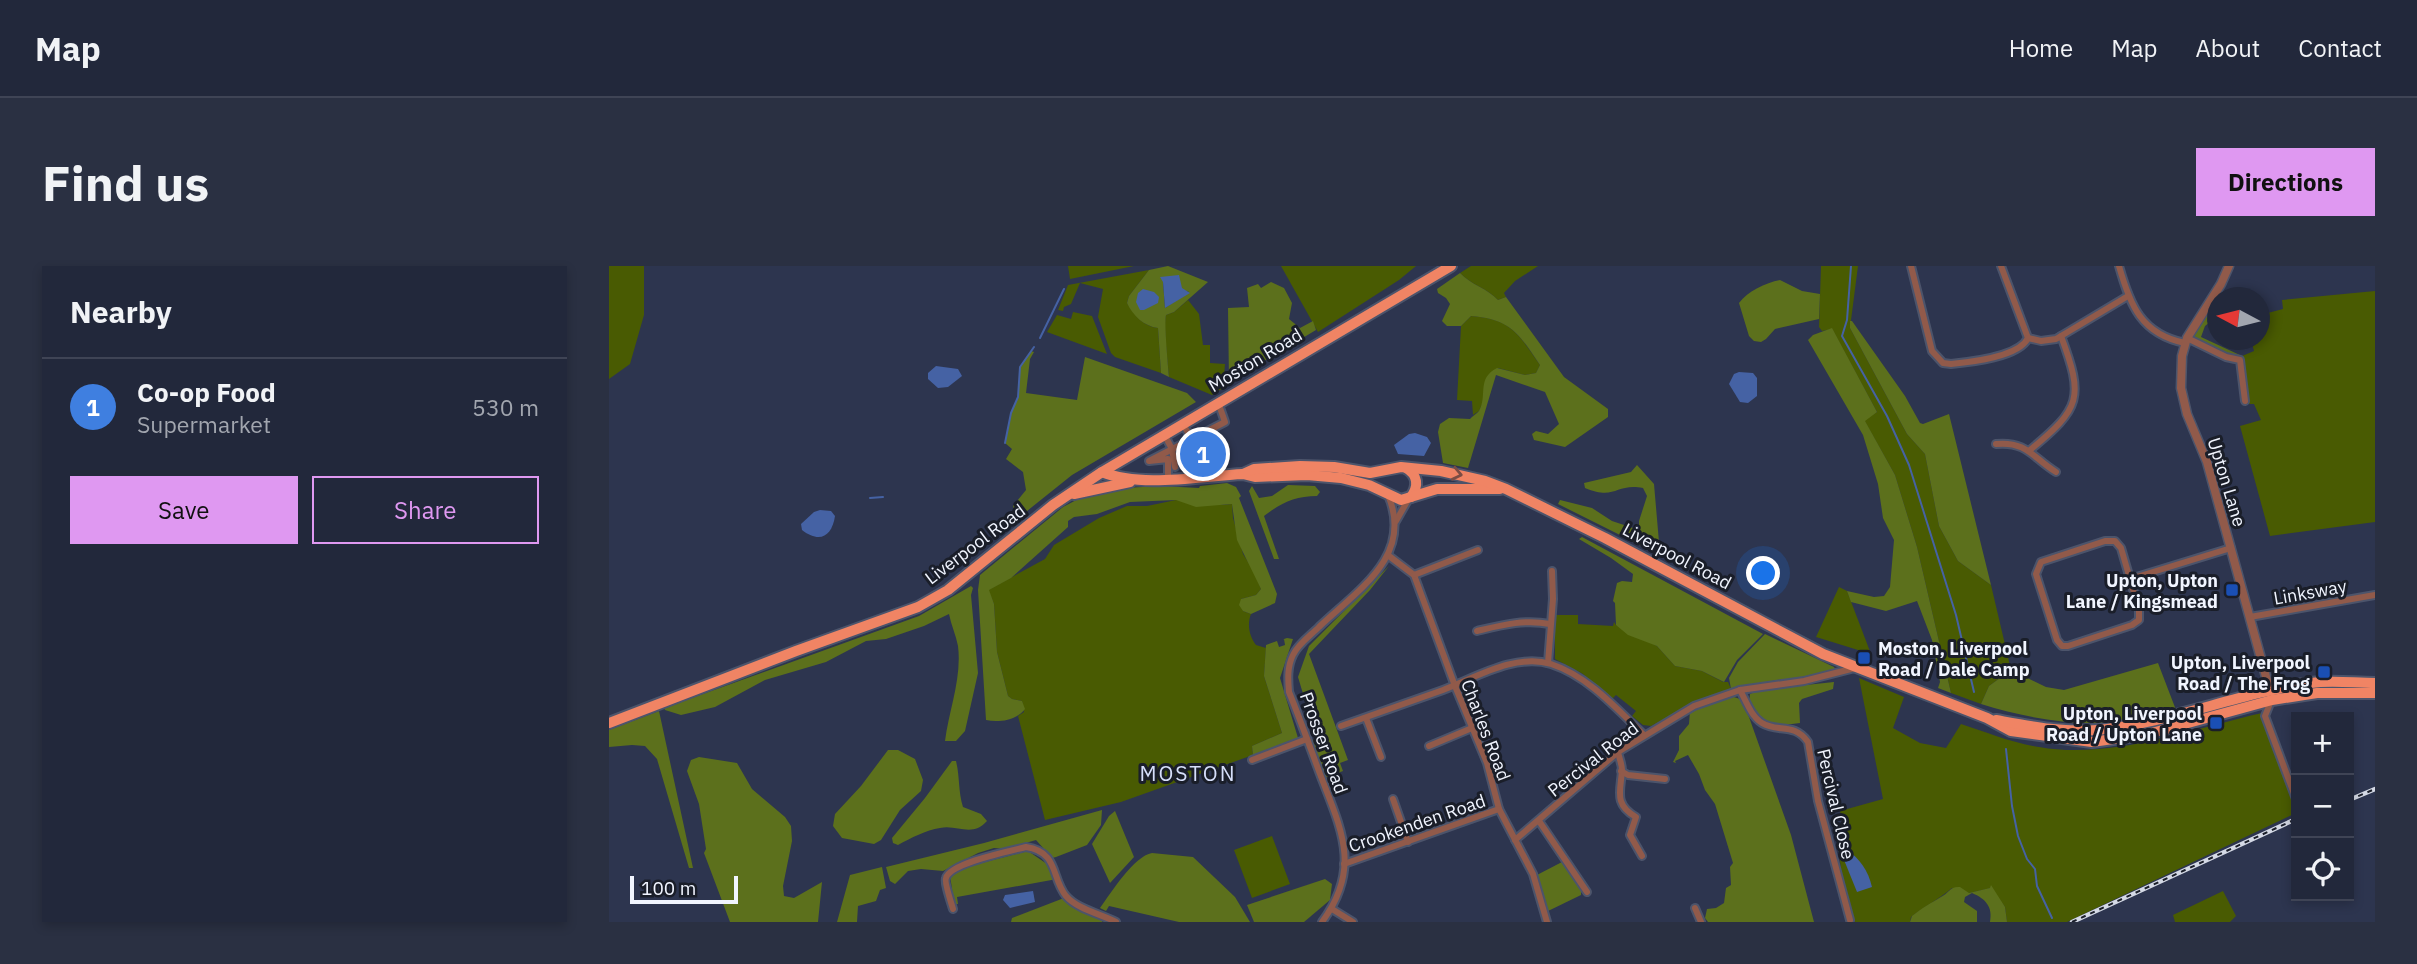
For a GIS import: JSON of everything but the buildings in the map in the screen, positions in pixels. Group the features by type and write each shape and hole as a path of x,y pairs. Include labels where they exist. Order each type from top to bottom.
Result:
{"highway":[{"name":"Moston Road","path":"1426,280 1438,266"},
{"name":"Moston Road","path":"1102,472 1451,266"},
{"path":"1059,501 1093,488 1154,479 1243,474 1255,477 1332,477 1360,482 1396,500 1410,497 1417,481 1406,468 1370,473 1334,467 1300,466 1254,469 1243,474"},
{"name":"Liverpool Road","path":"1406,468 1457,474 1506,489 1667,569 1823,654 1986,718 2049,729 2094,730 2271,695 2314,682 2375,683"},
{"path":"1387,494 1384,489 1385,478 1392,469"},
{"path":"1102,472 1121,477 1154,479"},
{"name":"Liverpool Road","path":"609,723 918,607 948,590 1059,501 1102,472"},
{"name":"Liverpool Road","path":"1410,497 1437,489 1506,489"},
{"name":"Liverpool Road","path":"2271,695 2375,693"}],"street":[{"path":"1911,266 1932,351 1943,363 1962,363 2011,352 2025,345 2028,338 2001,266"},
{"path":"2119,266 2128,296 2151,329 2174,341 2186,340 2240,360 2245,401"},
{"name":"Upton Lane","path":"2229,266 2221,285 2186,340 2180,374 2183,403 2203,450 2271,695"},
{"path":"2028,338 2041,341 2056,339 2128,296"},
{"path":"2031,450 2066,419 2075,400 2074,370 2061,336"},
{"path":"1168,478 1168,459 1149,461 1225,422 1218,402"},
{"path":"1182,424 1192,439"},
{"path":"1164,434 1172,449 1175,467"},
{"path":"1996,444 2014,444 2031,450 2056,472"},
{"path":"1387,494 1396,523"},
{"path":"1410,497 1396,523 1389,556 1414,575 1478,550"},
{"path":"2105,541 2115,541 2121,548 2130,579 2139,610 2139,620 2133,625 2062,646 2057,640 2036,574 2041,562 2105,541"},
{"path":"2130,579 2231,548"},
{"name":"Prosser Road","path":"1322,922 1339,894 1344,864 1343,836 1289,692 1292,656 1389,556"},
{"path":"1548,663 1553,599 1552,571"},
{"name":"Charles Road","path":"1414,575 1487,763 1499,809 1533,874 1547,922"},
{"name":"Linksway","path":"2250,617 2375,595"},
{"path":"1477,631 1517,622 1550,624"},
{"path":"1341,726 1455,686 1493,669 1521,663 1548,663 1572,673 1592,687 1644,735"},
{"name":"Percival Road","path":"1515,840 1618,752 1694,706 1740,690 1804,681 1855,668"},
{"name":"Percival Close","path":"1740,690 1752,713 1764,724 1791,729 1802,734 1808,742 1818,801 1850,920"},
{"path":"2271,695 2265,716 2291,786"},
{"path":"1366,718 1381,757"},
{"path":"1429,746 1472,728"},
{"path":"1252,760 1307,739"},
{"path":"1618,752 1621,771 1619,794 1628,813 1636,817 1630,835 1642,856"},
{"path":"1621,771 1628,775 1665,779"},
{"path":"1393,799 1408,842"},
{"name":"Crookenden Road","path":"1344,864 1499,809"},
{"path":"1628,813 1637,809"},
{"path":"1539,821 1587,892"},
{"path":"953,909 944,881 946,875 956,867 1026,847 1034,848 1050,860 1064,894 1072,901 1116,922"},
{"path":"1695,908 1701,922"},
{"path":"1332,909 1353,922"}],"green space":[{"path":"609,266 644,266 644,315 630,364 609,379"},
{"path":"1068,266 1134,266 1070,279"},
{"path":"1168,266 1208,282 1174,312 1166,315 1169,377 1161,373 1158,328 1139,320 1127,303 1129,296 1149,270","holes":["1163,282 1189,292 1165,308"]},
{"path":"1281,266 1416,266 1399,280 1318,332"},
{"path":"1471,266 1538,266 1515,281 1504,293 1506,297 1498,300 1460,273"},
{"path":"1821,266 1858,266 1850,328 1907,434 1925,454 1939,526 1958,561 1991,585 2011,670 1989,686 1981,704 1951,693 1917,547 1895,475 1864,420 1877,412 1832,329 1822,331 1819,327"},
{"path":"1149,270 1129,296 1127,303 1140,320 1158,328 1161,373 1115,357 1111,353 1098,317 1103,289 1080,283 1071,304 1064,307 1063,311 1058,310 1068,285"},
{"path":"1460,273 1498,300 1506,297 1564,377 1608,409 1608,417 1565,447 1534,440 1532,434 1536,431 1548,434 1559,424 1545,392 1496,375 1468,468 1443,463 1438,432 1440,424 1449,418 1470,419 1478,412 1484,382 1491,372 1497,368 1525,375 1536,373 1540,365 1513,330 1505,325 1471,316 1461,326 1447,326 1442,321 1450,304 1437,289"},
{"path":"1780,280 1802,291 1820,294 1819,319 1775,329 1761,342 1754,341 1749,336 1739,303 1757,288"},
{"path":"1271,282 1284,288 1292,303 1289,319 1300,328 1313,321 1316,330 1229,382 1228,308 1249,307 1247,288 1258,284 1261,288"},
{"path":"2375,291 2375,522 2270,536 2240,426 2261,420 2254,404 2249,404 2242,356 2254,350 2270,350 2270,312 2283,309 2282,300"},
{"path":"1188,300 1199,314 1203,345 1210,345 1210,363 1225,364 1223,388 1212,395 1169,377 1166,315"},
{"path":"1073,312 1092,316 1107,354 1047,332 1057,315 1071,319"},
{"path":"2207,312 2207,324 2201,337 2207,340 2207,345 2194,339 2193,335"},
{"path":"1471,316 1496,321 1513,330 1540,365 1536,373 1525,375 1498,368 1479,411 1473,415 1472,401 1457,400 1461,326"},
{"path":"1850,321 1905,396 1920,423 1949,414 1991,585 1958,561 1939,526 1925,454 1907,434 1850,328"},
{"path":"1832,328 1877,412 1865,421 1895,475 1917,547 1951,693 1938,688 1940,682 1932,640 1917,601 1886,611 1851,602 1847,591 1874,597 1884,596 1890,587 1894,540 1883,518 1878,484 1863,435 1808,340 1813,335"},
{"path":"2218,350 2229,350 2242,356 2243,361"},
{"path":"1031,351 1034,352 1030,359 1026,393 1077,400 1085,357 1187,393 1196,402 1072,475 1022,515 1015,512 1013,506 1026,490 1023,472 1006,459 1012,449 1005,443 1011,413 1018,396 1020,367"},
{"path":"1637,465 1654,484 1659,542 1656,553 1558,504 1560,500 1592,508 1612,521 1639,530 1647,496 1643,488 1626,488 1603,493 1585,488 1584,483 1631,472"},
{"path":"1227,483 1236,487 1241,496 1239,498 1277,594 1275,603 1251,614 1243,611 1239,605 1241,599 1256,595 1261,589 1237,540 1232,504 1196,507 1176,500 1130,502 1097,514 1074,517 1068,521 1068,527 1011,578 989,590 994,604 997,652 1008,696 1022,701 1025,709 1007,720 986,720 978,590 980,575 1063,507 1082,497 1125,488 1199,488"},
{"path":"1288,485 1315,486 1320,492 1317,496 1289,501 1264,516 1279,559 1274,559 1249,491 1252,486 1259,498 1272,496"},
{"path":"1176,500 1232,504 1243,554 1261,589 1256,595 1241,599 1243,611 1251,614 1250,634 1256,645 1266,648 1264,676 1282,733 1252,746 1253,755 1121,802 1045,820 1018,716 1024,712 1022,701 1008,696 997,652 994,604 988,590 1045,559 1054,545 1099,518 1127,506 1147,506"},
{"path":"1582,537 1763,634 1737,660 1724,682 1702,671 1675,666 1657,646 1628,635 1616,625 1613,601 1617,583 1632,582 1633,574 1579,539"},
{"path":"1389,566 1309,654 1348,760 1340,763 1343,771 1327,777 1313,743 1315,734 1298,677 1309,646"},
{"path":"971,586 978,673 965,731 956,741 945,741 959,658 949,614 886,639 866,641 826,662 765,680 715,707 681,715 664,708 919,616"},
{"path":"1839,587 1847,591 1871,654 1816,637"},
{"path":"1555,615 1578,615 1578,624 1613,626 1614,622 1657,646 1675,666 1702,671 1728,682 1731,689 1702,699 1651,726 1643,725 1632,716 1636,711 1616,695 1612,699 1583,674 1555,659"},
{"path":"1765,634 1836,670 1833,675 1777,680 1731,689 1729,678 1738,662"},
{"path":"1284,639 1293,639 1280,678 1298,738 1253,755 1252,746 1282,733 1264,676 1266,645 1277,641 1279,647 1285,645"},
{"path":"2158,663 2176,710 2119,721 2085,723 2040,718 1981,704 1989,686 2011,670 2046,687 2064,690"},
{"path":"1859,678 1904,697 1893,728 1920,743 1946,748 1961,724 2039,747 2094,749 2151,741 2262,713 2291,798 2291,815 2067,922 2007,922 2005,907 1991,888 1969,893 1952,888 1911,917 1910,922 1855,922 1841,869 1838,845 1847,841 1840,811 1883,799"},
{"path":"1834,682 1833,689 1802,699 1799,703 1800,723 1765,722 1758,718 1750,705 1750,694 1759,690"},
{"path":"1731,696 1740,699 1749,717 1791,835 1814,922 1708,922 1705,918 1707,909 1724,903 1726,888 1731,885 1730,867 1733,863 1715,804 1688,755 1675,761 1676,763 1673,762 1679,750 1679,736 1689,724 1690,711"},
{"path":"659,711 693,868 689,868 657,759 645,746 609,747 609,730"},
{"path":"888,750 898,750 915,759 923,780 921,791 900,810 881,840 874,844 842,838 833,826 835,814 861,786"},
{"path":"699,757 737,763 752,789 785,817 791,826 792,841 783,886 784,896 794,898 822,882 818,922 730,922 704,853 706,849 699,804 687,771 691,760"},
{"path":"952,761 956,761 963,807 981,814 987,821 976,829 940,828 924,832 898,845 893,843 892,838"},
{"path":"1102,810 1101,825 1087,845 1056,857 1052,858 1036,840 978,853 943,871 908,871 895,884 890,881 886,867"},
{"path":"1115,811 1134,857 1110,883 1092,844"},
{"path":"1272,836 1290,884 1252,898 1234,850"},
{"path":"1028,851 1047,864 1057,879 957,897 958,904 954,904 950,875 962,868"},
{"path":"1152,853 1193,857 1235,897 1250,922 1179,922 1109,906 1106,911 1100,908 1131,868"},
{"path":"1562,862 1581,889 1581,895 1546,912 1535,876"},
{"path":"882,867 886,888 880,890 876,901 858,906 857,922 837,922 850,875"},
{"path":"1325,879 1332,884 1330,900 1304,922 1254,922 1247,905"},
{"path":"1991,885 2005,907 2007,922 1990,922 1987,904 1972,893 1965,897 1964,902 1977,911 1977,922 1910,922 1912,916 1954,888 1960,887 1969,893 1990,888"},
{"path":"2223,891 2236,916 2230,922 2175,922 2173,915"},
{"path":"1064,898 1104,917 1102,922 1011,922 1012,918"}],"water":[{"path":"1179,275 1182,288 1190,293 1165,308 1163,282 1160,277"},
{"path":"1143,289 1154,292 1159,297 1158,303 1140,310 1136,302 1138,293"},
{"path":"936,366 958,369 962,376 948,387 938,388 928,379 928,373"},
{"path":"1753,373 1757,378 1757,396 1748,403 1740,402 1729,384 1734,374"},
{"path":"1409,434 1427,437 1431,443 1424,456 1398,454 1394,445"},
{"path":"820,510 831,511 835,516 828,533 814,537 802,530 801,524"},
{"path":"1846,849 1863,865 1872,887 1857,892 1840,850"},
{"path":"1033,891 1035,902 1010,908 1003,900 1005,895"}],"waterway":[{"path":"1851,266 1847,320 1842,336 1887,416 1909,465 1956,615 1974,692"},
{"path":"1040,338 1064,289"},
{"path":"1005,443 1011,413 1018,397 1020,367 1034,347"},
{"path":"870,498 883,497"},
{"path":"2006,749 2018,836 2027,859 2035,869 2037,886 2052,918"}],"railway":[{"path":"2354,798 2375,789"},
{"path":"2072,922 2291,821"}],"place":[{"name":"Co-op Food","path":"1203,454"},
{"name":"Upton, Upton Lane / Kingsmead","path":"2232,590"},
{"name":"Moston, Liverpool Road / Dale Camp","path":"1864,658"},
{"name":"Upton, Liverpool Road / The Frog","path":"2324,672"},
{"name":"Upton, Liverpool Road / Upton Lane","path":"2216,723"}],"district":[{"name":"MOSTON","path":"1188,773"}]}
